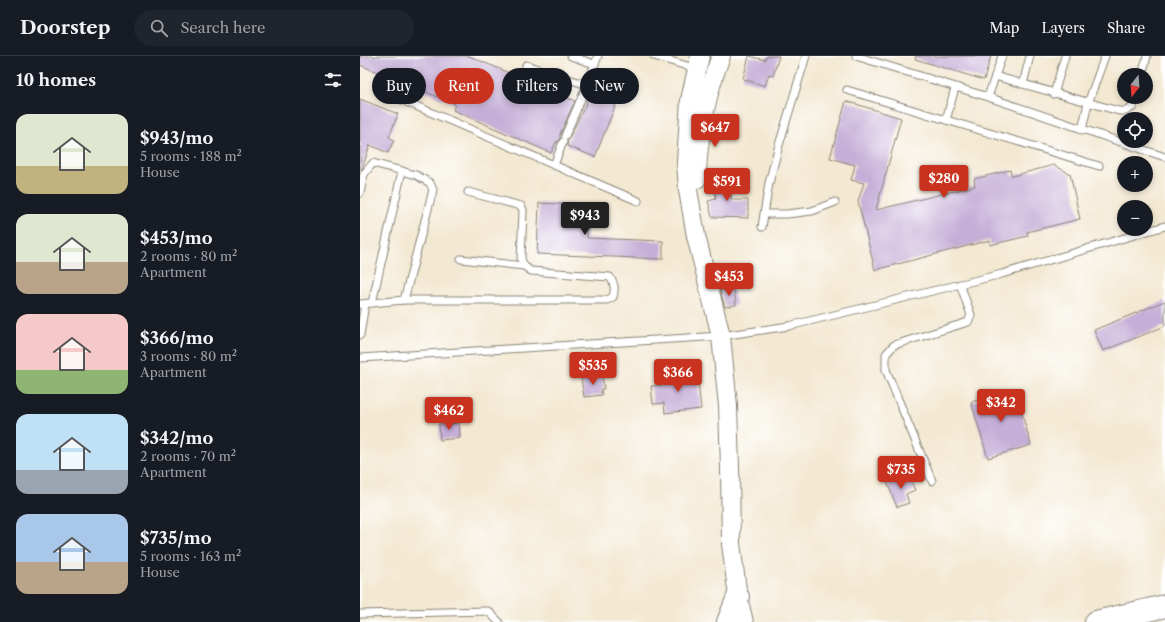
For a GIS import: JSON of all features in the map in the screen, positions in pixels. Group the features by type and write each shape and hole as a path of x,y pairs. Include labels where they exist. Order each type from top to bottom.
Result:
{"main road":[{"path":"738,598 740,622"},
{"path":"1096,622 1133,618 1165,606"}],"street":[{"path":"707,66 690,100 686,162 688,190 696,236 721,336 728,406 731,544 738,598"}],"lane":[{"path":"571,56 594,64"},
{"path":"593,68 598,56"},
{"path":"654,56 707,66"},
{"path":"762,227 769,183 806,56"},
{"path":"856,56 988,97 1165,157"},
{"path":"988,97 1002,56"},
{"path":"1023,84 1030,56"},
{"path":"1054,94 1065,56"},
{"path":"1082,130 1088,103 1105,56"},
{"path":"1144,68 1147,56"},
{"path":"526,65 580,83"},
{"path":"995,76 1054,94 1119,111 1126,111 1133,107 1134,104"},
{"path":"946,120 955,88"},
{"path":"847,90 1099,166"},
{"path":"554,165 580,101"},
{"path":"411,104 638,201"},
{"path":"360,193 364,174 373,163 423,178 430,183 433,190 404,300"},
{"path":"360,335 366,303 402,171"},
{"path":"468,192 521,206 523,210 521,259 524,266"},
{"path":"764,214 786,214 812,211 836,202"},
{"path":"360,358 721,336 789,326 1002,274 1165,226"},
{"path":"366,303 404,300 607,300 613,297 614,283 610,277 531,271 524,266 460,259"},
{"path":"932,481 886,370 886,354 894,345 968,322 971,315 960,284"},
{"path":"360,614 488,611 499,622"}],"building":[{"path":"360,56 469,56 502,70 502,104 572,104 572,100 575,101 560,134 560,138 558,142 556,142 551,153 453,110 455,104 494,104 494,68 434,68 434,95 426,92 426,68 372,68 372,70 360,65"},
{"path":"749,56 765,60 767,56 779,56 773,76 769,74 765,86 743,79"},
{"path":"916,56 991,56 984,80 915,59"},
{"path":"360,99 398,114 389,137 394,140 388,153 370,145 362,169 360,169"},
{"path":"846,101 901,118 876,210 975,186 974,179 1010,170 1012,176 1054,165 1070,174 1080,219 1027,232 1028,236 990,245 990,240 875,270 858,201 864,183 851,180 855,165 830,158"},
{"path":"586,104 616,104 595,157 567,146 568,140"},
{"path":"728,177 732,200 748,200 748,218 712,217 708,201 716,199 713,179"},
{"path":"539,203 588,205 587,238 663,241 663,259 537,254"},
{"path":"734,289 736,305 725,307 720,290"},
{"path":"1165,301 1165,326 1103,351 1094,330"},
{"path":"697,373 701,409 665,413 664,403 653,404 651,386 662,385 661,376"},
{"path":"602,375 604,389 601,389 602,395 584,397 581,378"},
{"path":"1015,389 1031,445 988,458 971,402"},
{"path":"459,423 460,438 440,440 439,424"},
{"path":"909,476 915,490 906,494 909,503 897,507 887,482 900,477 901,479"}]}
